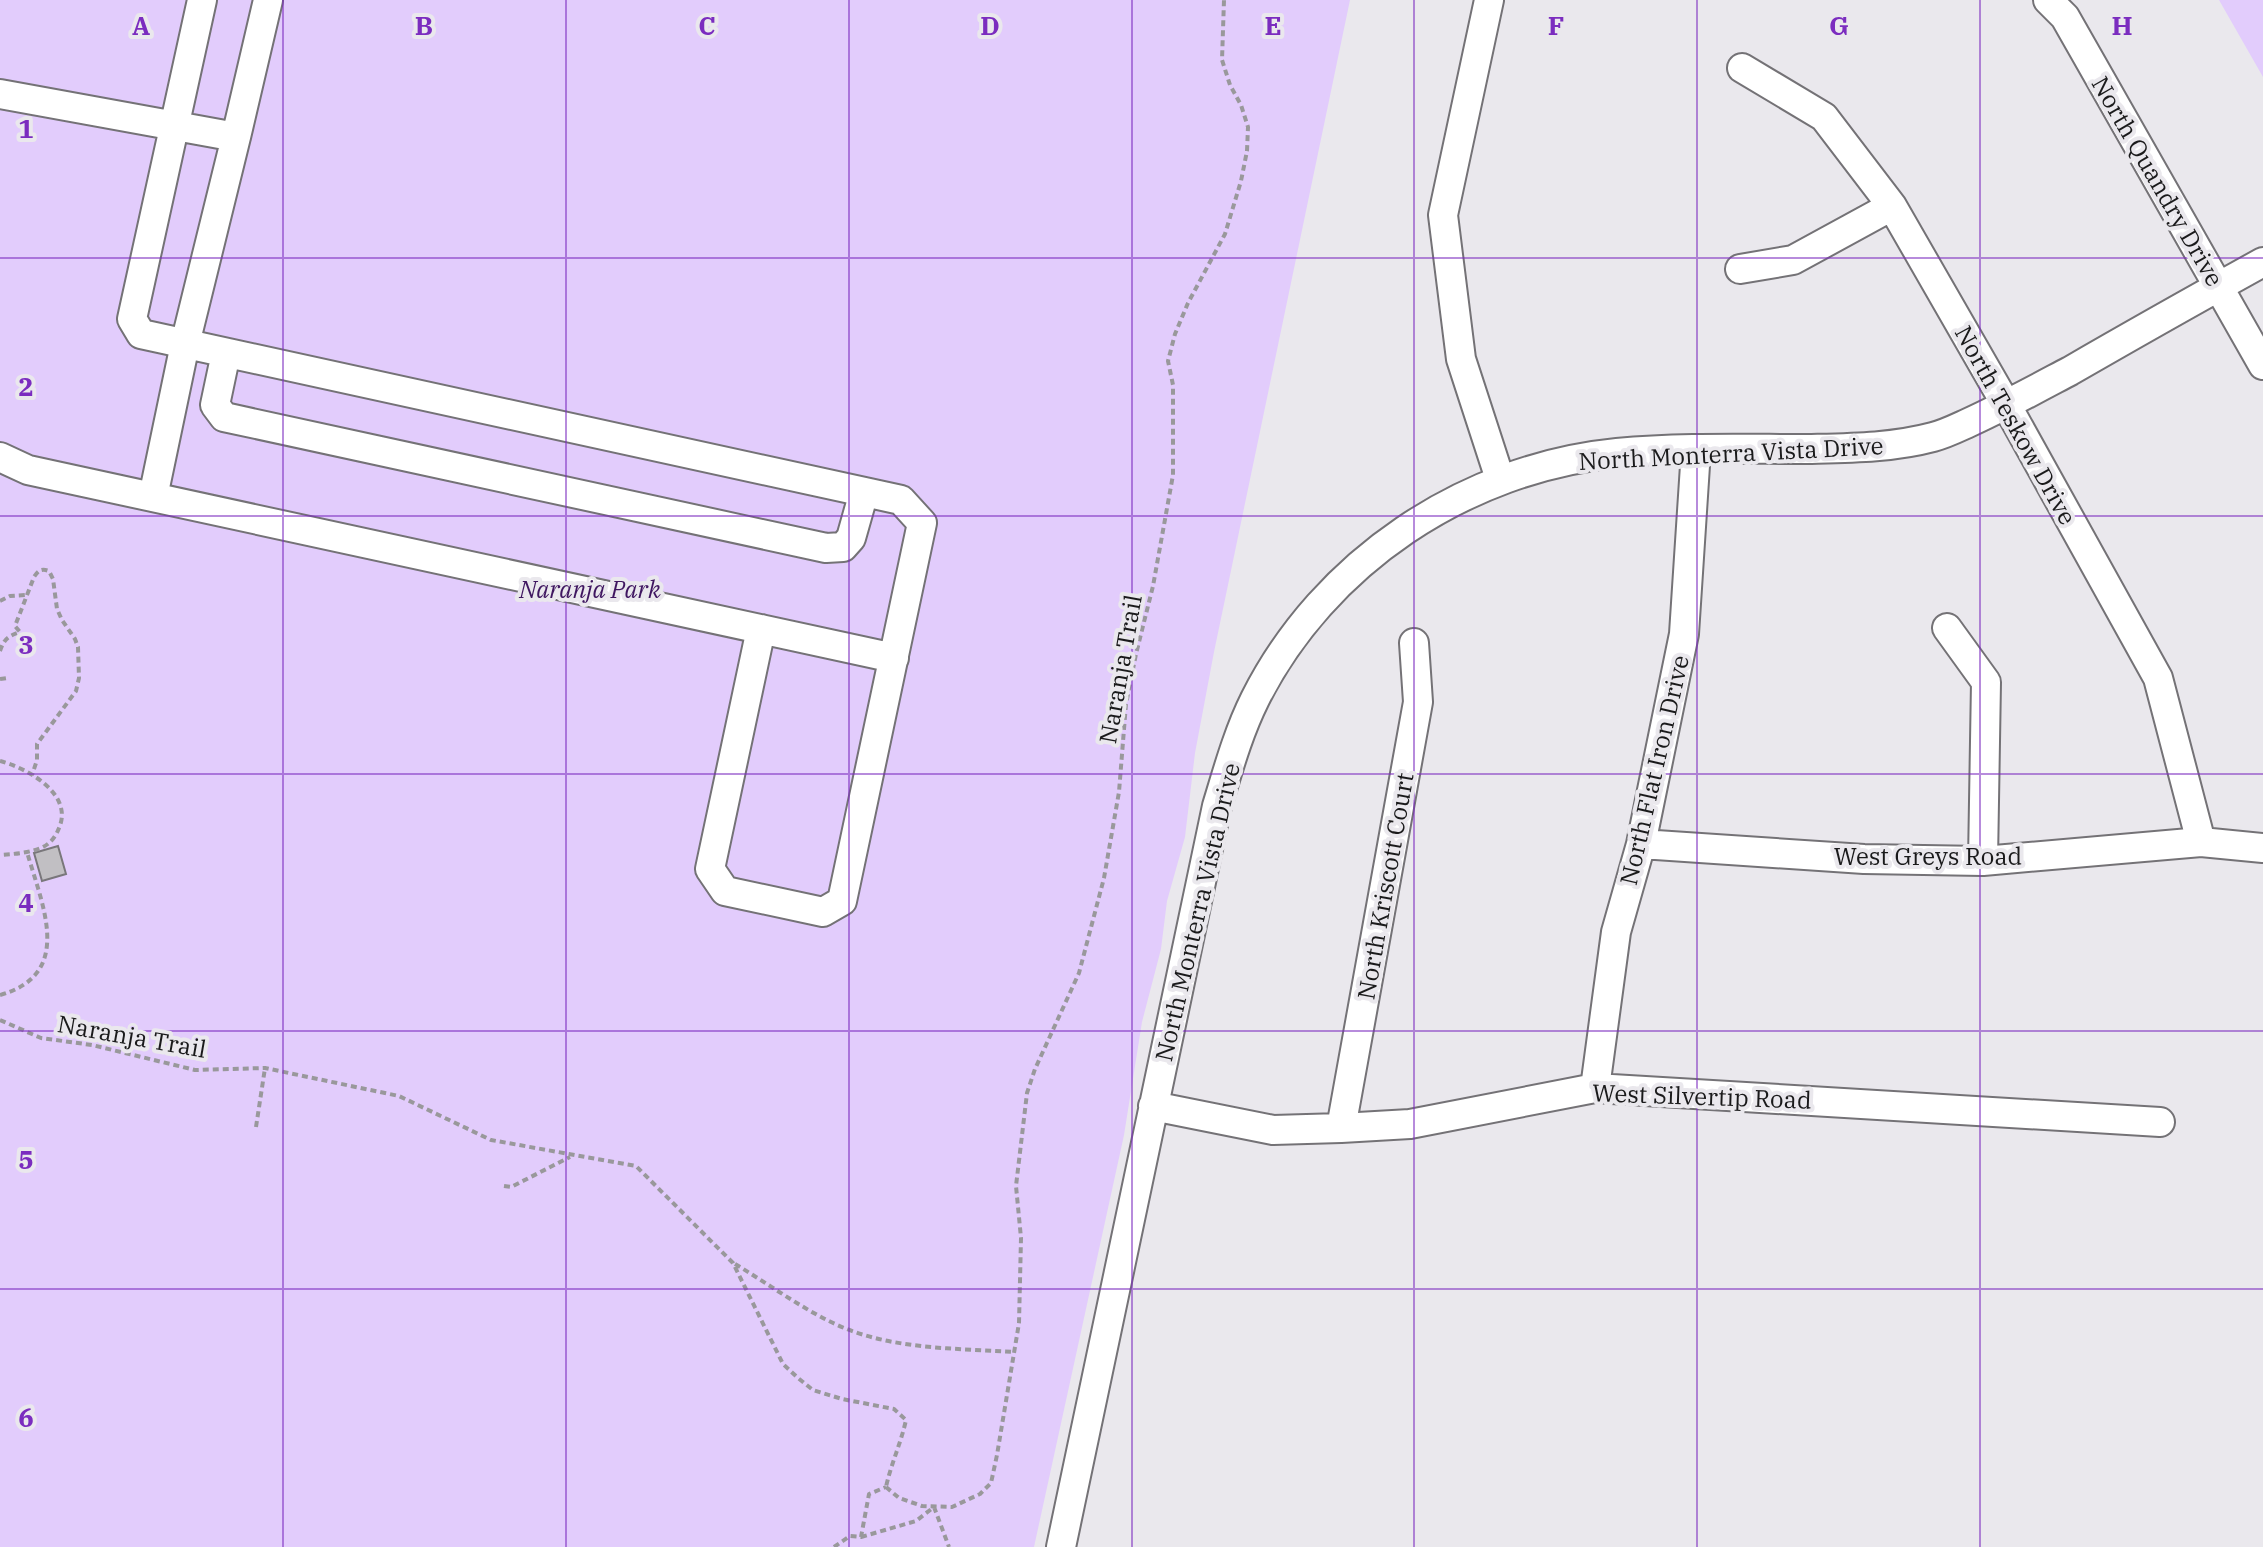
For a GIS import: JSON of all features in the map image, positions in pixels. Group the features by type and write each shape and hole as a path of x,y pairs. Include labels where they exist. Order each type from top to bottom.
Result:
{"street":[{"path":"202,0 132,319 141,334 901,500 922,523 842,901 823,912 725,891 710,869 761,629"},
{"path":"153,497 185,344 268,0"},
{"path":"1489,0 1443,215 1461,359 1500,479"},
{"name":"North Quandry Drive","path":"2048,0 2065,17 2263,365"},
{"name":"North Teskow Drive","path":"1742,68 1824,117 1892,206 2158,678 2201,842"},
{"path":"0,94 236,137"},
{"path":"1740,269 1793,260 1892,206"},
{"name":"North Monterra Vista Drive","path":"1061,1547 1217,806 1235,747 1255,699 1287,645 1319,606 1356,567 1391,540 1451,502 1500,479 1578,459 1617,453 1836,448 1892,445 1936,437 2007,406 2263,262"},
{"path":"226,353 215,405 224,417 826,548 843,547 851,538 864,492"},
{"name":"North Flat Iron Drive","path":"1595,1088 1616,932 1641,844 1684,634 1696,450"},
{"path":"0,457 28,470 894,658"},
{"path":"1947,628 1986,682 1983,861"},
{"name":"North Kriscott Court","path":"1341,1128 1418,702 1414,643"},
{"name":"West Greys Road","path":"1641,844 1864,859 1983,861 2201,842 2263,848"},
{"name":"West Silvertip Road","path":"1153,1106 1273,1130 1341,1128 1410,1124 1595,1088 2160,1122"}],"path":[{"name":"Naranja Trail","path":"834,1547 850,1536 861,1537 916,1521 934,1507 952,1507 980,1494 991,1483 1019,1323 1021,1238 1016,1186 1027,1093 1079,973 1104,878 1119,792 1126,704 1153,586 1173,475 1173,385 1168,361 1188,303 1225,234 1247,151 1248,127 1222,60 1224,0"},
{"path":"0,651 9,635 20,632 15,626 38,571 49,571 57,609 78,647 79,678 76,691 37,744 37,760 32,775"},
{"path":"0,601 10,596 26,595"},
{"path":"0,679 7,678"},
{"path":"0,761 13,764 40,780 60,802 61,822 52,841 44,847 0,855"},
{"path":"0,995 29,983 41,967 45,955 48,929 27,852"},
{"name":"Naranja Trail","path":"0,1020 41,1038 92,1045 195,1070 265,1068 399,1096 491,1140 636,1166 733,1263 832,1323 874,1338 924,1346 1014,1352"},
{"path":"256,1127 265,1068"},
{"path":"504,1186 511,1187 573,1155"},
{"name":"Naranja Trail","path":"733,1263 783,1364 798,1378 813,1390 894,1409 906,1420 886,1487 869,1494 861,1537"},
{"path":"886,1487 899,1498 934,1507 949,1547"}],"green space":[{"name":"Naranja Park","path":"0,0 1350,0 1214,652 1195,753 1185,837 1167,901 1161,949 1142,1022 1124,1135 1034,1547 0,1547"},
{"path":"2219,0 2263,0 2263,77"}],"building":[{"path":"58,846 66,874 42,881 34,853"}]}
